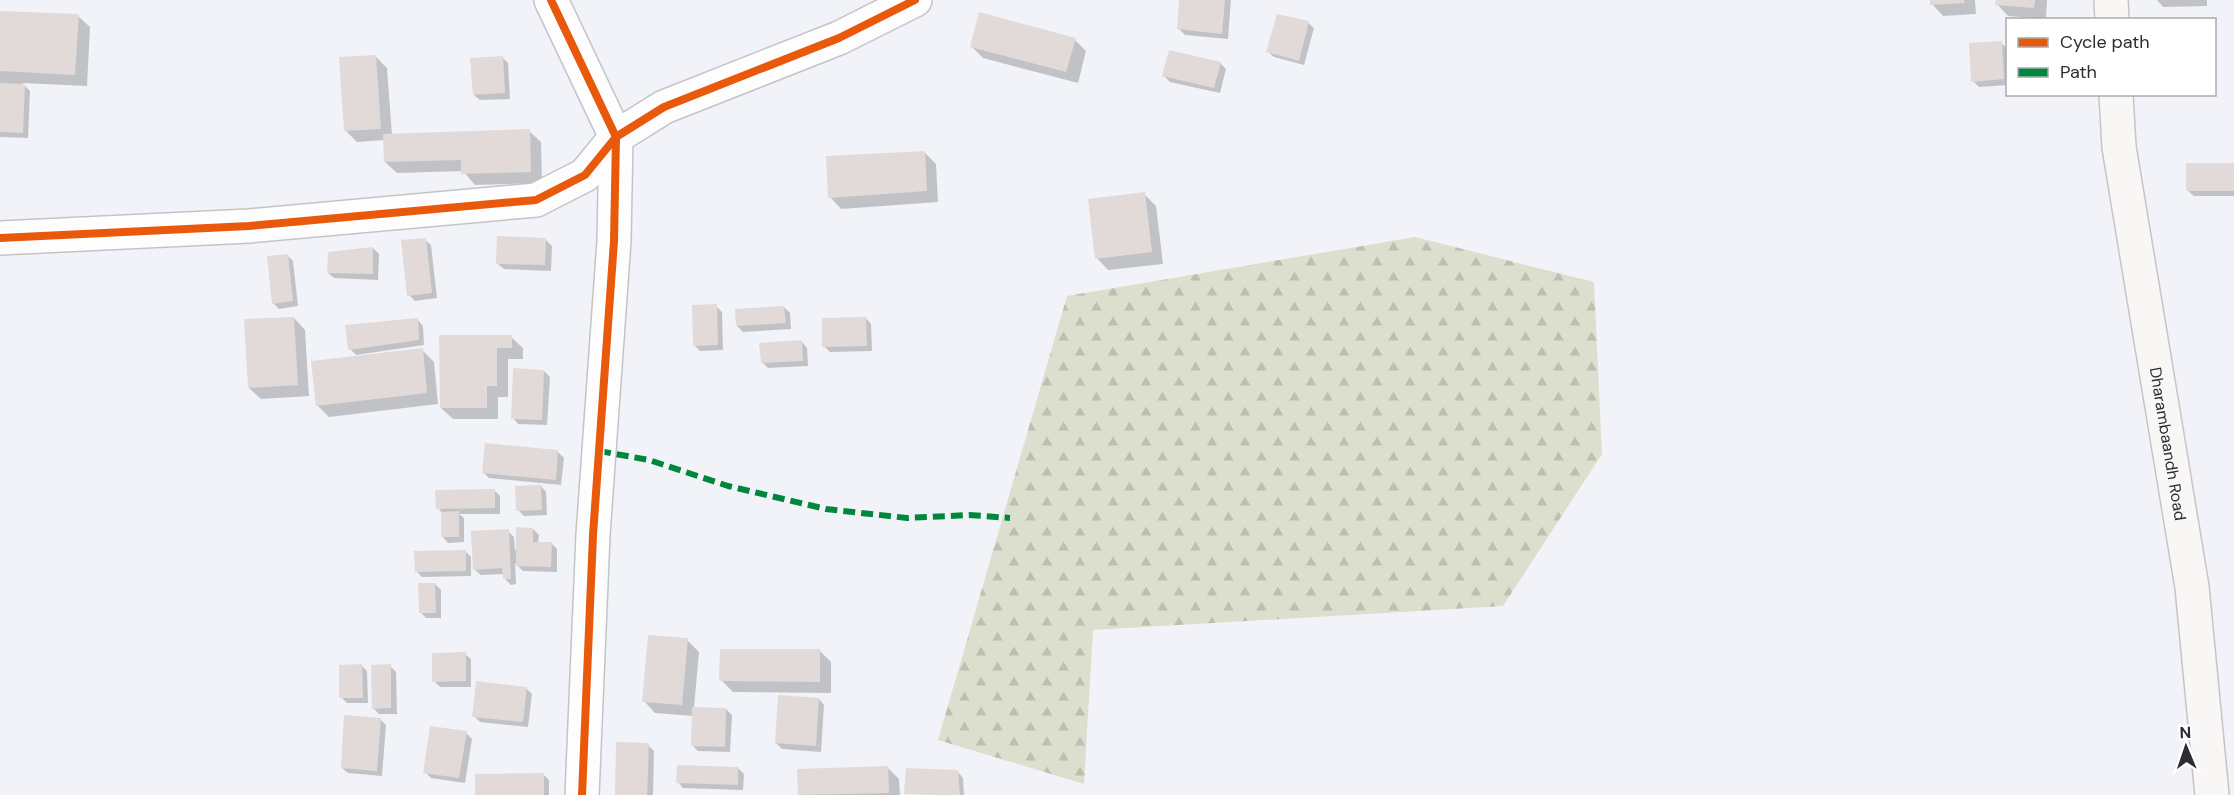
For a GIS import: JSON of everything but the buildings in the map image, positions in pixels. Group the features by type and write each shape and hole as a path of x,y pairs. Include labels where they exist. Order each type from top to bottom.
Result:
{"main road":[{"path":"2111,0 2112,18"},
{"name":"Dharambaandh Road","path":"2116,96 2119,147 2192,587 2212,795"}],"street":[{"path":"551,0 616,136 614,241 592,535 582,795"},
{"path":"0,238 249,226 536,200 585,175 616,136 664,107 839,38 915,0"}],"green space":[{"path":"1415,237 1594,282 1602,454 1503,606 1093,630 1084,784 938,740 1067,296"}],"marked path":[{"path":"599,451 649,460 728,486 826,509 907,518 969,515 1010,518"}],"cycle path":[{"path":"551,0 616,137 614,241 593,535 582,795"},
{"path":"0,238 249,226 536,200 585,175 616,137 664,107 839,38 915,0"}]}
